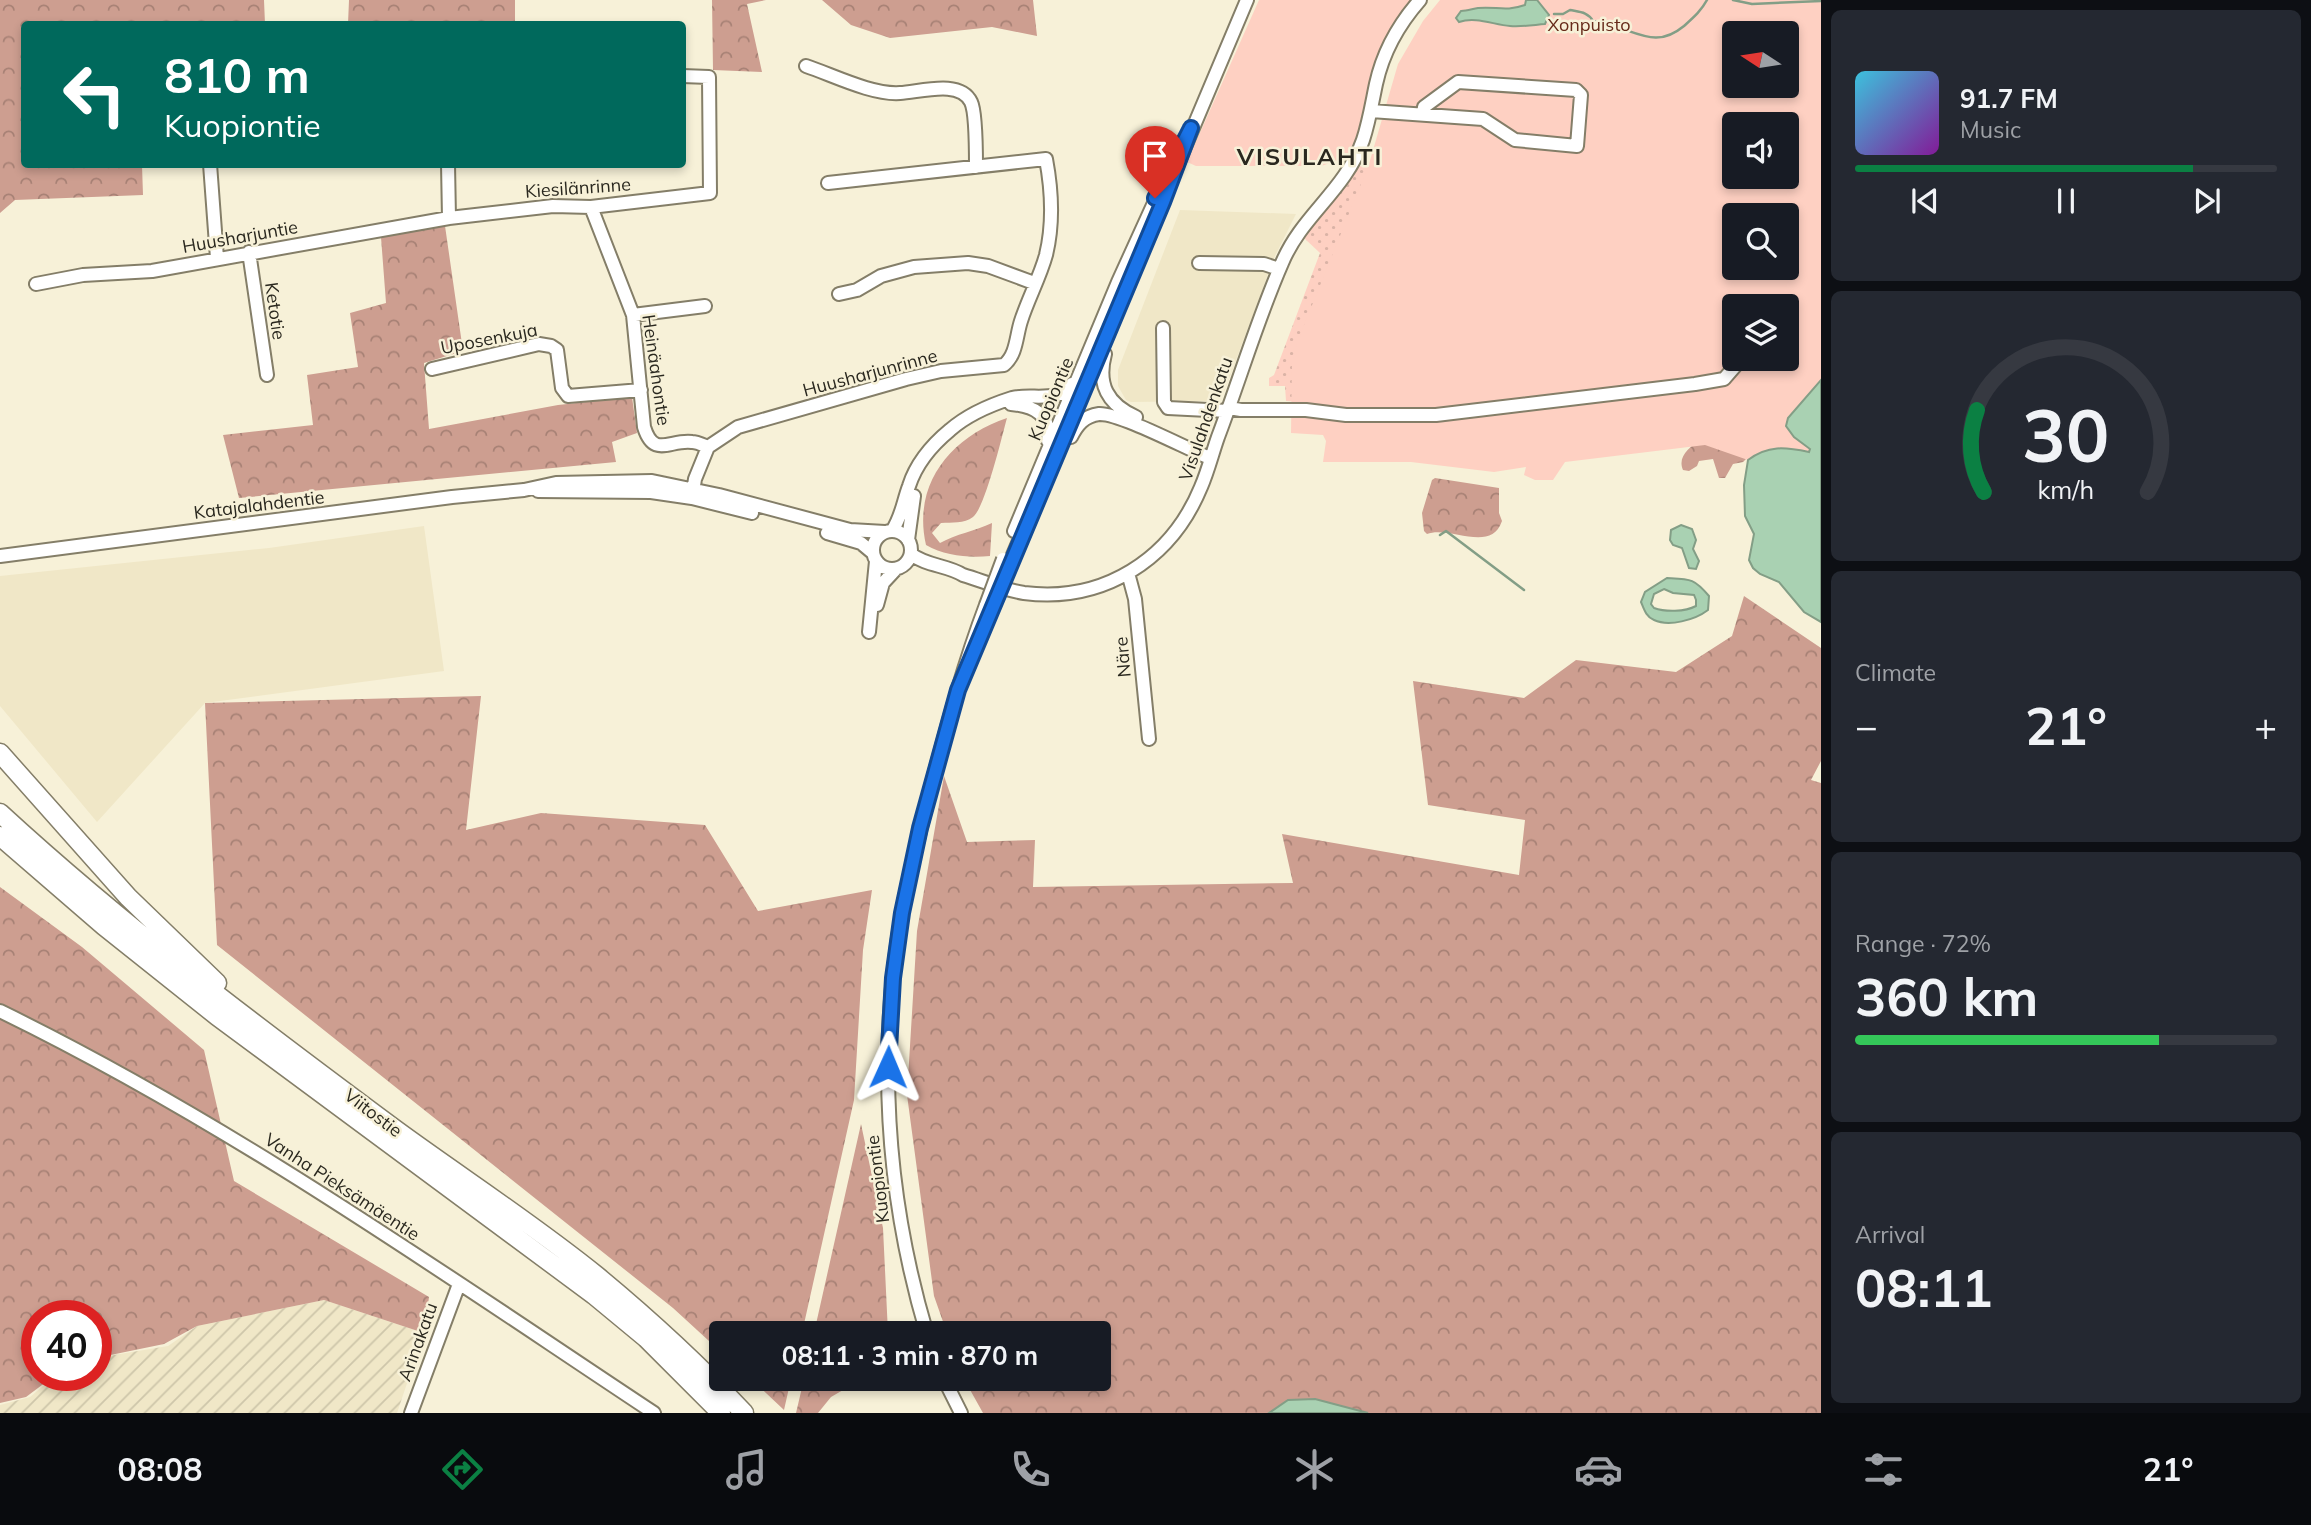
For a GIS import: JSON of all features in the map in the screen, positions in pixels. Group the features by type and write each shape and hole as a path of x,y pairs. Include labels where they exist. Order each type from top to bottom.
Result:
{"highway":[{"path":"0,753 136,905 297,1056"},
{"name":"Viitostie","path":"0,813 193,977 597,1276 676,1345 744,1413"},
{"name":"Viitostie","path":"0,836 104,926 287,1069 584,1287 646,1338 722,1413"},
{"path":"0,851 104,926"}],"street":[{"name":"Kuopiontie","path":"923,1321 899,1219 889,1134 888,1045 902,913 920,828 958,690 1006,561 1124,294 1191,128 1247,0"},
{"name":"Visulahdenkatu","path":"899,567 963,575 1022,593 1079,591 1109,584 1150,558 1171,538 1201,489 1279,269 1293,238 1314,211 1334,192 1347,173 1363,140 1389,44 1420,0"},
{"path":"806,66 881,92 952,89 963,92 972,103 976,167"},
{"name":"Kiesilänrinne","path":"449,218 553,206 591,207 710,193 709,76 686,76"},
{"path":"1371,111 1483,119 1515,140 1577,146 1581,95 1576,90 1458,82 1424,107 1423,114"},
{"name":"Kuopiontie","path":"1034,496 1087,356 1155,198 1191,128"},
{"name":"Huusharjunrinne","path":"708,447 738,427 906,379 941,371 1004,365 1013,356 1020,324 1045,257 1052,225 1052,191 1046,159 828,183"},
{"path":"211,168 217,258"},
{"path":"448,168 449,218"},
{"name":"Heinäahontie","path":"591,207 633,315 644,426 648,438 665,446 690,441 708,447"},
{"name":"Huusharjuntie","path":"36,284 83,275 152,271 449,218"},
{"name":"Ketotie","path":"249,252 267,375"},
{"path":"839,294 857,290 881,276 914,267 968,263 988,266 1034,283"},
{"path":"1199,264 1264,264 1279,269"},
{"path":"1124,294 1102,368 1104,390 1112,402 1126,413 1212,454"},
{"path":"633,315 705,306"},
{"path":"1163,328 1164,402 1168,408 1306,410 1378,416 1436,415 1695,384 1724,379 1731,371"},
{"name":"Uposenkuja","path":"432,369 539,344 551,346 557,351 562,388 568,396 641,390"},
{"path":"935,446 922,470 914,494 909,547 899,567 883,583 869,632 873,544 898,522 916,469 935,446 960,422 982,410 1011,398 1052,396 1064,392 1072,385 1087,356"},
{"path":"1000,404 1034,409 1041,413 1048,425 1048,442 1034,496"},
{"path":"1034,496 1060,463 1076,427 1093,415 1114,416 1212,454"},
{"path":"693,494 708,447"},
{"name":"Katajalahdentie","path":"0,556 524,490 556,483 652,481 847,538 861,543 874,557"},
{"name":"Katajalahdentie","path":"693,494 839,527 889,531"},
{"path":"889,531 899,532 909,547"},
{"name":"Visulahdenkatu","path":"909,547 918,559 963,575"},
{"path":"874,557 888,569 899,567"},
{"name":"Näre","path":"1128,573 1135,599 1149,739"},
{"name":"Vanha Pieksämäentie","path":"0,1011 223,1132 654,1413"},
{"name":"Arinakatu","path":"411,1413 459,1284"},
{"path":"950,1391 961,1413"}],"shaded area":[{"path":"1526,0 1537,0 1549,15 1545,24 1510,26 1478,20 1459,22 1456,18 1461,11 1512,8 1525,5"},
{"path":"1180,210 1296,214 1275,256 1223,395 1214,401 1131,402 1126,400 1118,386 1118,370"},
{"path":"1821,380 1821,622 1804,612 1779,582 1753,568 1749,560 1754,534 1745,516 1744,485 1748,460 1755,455 1777,448 1809,452 1810,449 1794,437 1786,426 1788,418"},
{"path":"1681,525 1692,529 1696,540 1693,549 1699,561 1696,569 1689,568 1682,548 1673,545 1670,540 1671,530"},
{"path":"424,526 444,671 205,703 97,822 0,706 0,576 269,548"},
{"path":"1667,578 1691,581 1709,596 1708,610 1682,621 1660,622 1651,619 1644,610 1641,602 1645,592","holes":["1664,589 1673,593 1694,595 1696,606 1669,611 1654,608 1651,604 1654,594"]},
{"path":"324,1300 424,1333 397,1413 0,1413 0,1405 30,1397 37,1391 112,1391 112,1355 168,1346 197,1326"},
{"path":"1315,1399 1368,1413 1269,1413 1288,1400"}],"green space":[{"path":"0,0 264,0 265,21 21,21 21,168 142,168 143,195 15,200 0,213"},
{"path":"349,0 515,0 515,21 348,21"},
{"path":"712,0 766,0 747,4 762,72 713,70"},
{"path":"822,0 1033,0 1037,36 992,27 890,38 851,25"},
{"path":"1259,0 1410,0 1383,43 1348,157 1321,166 1196,166 1187,162"},
{"name":"VISULAHTI","path":"1440,0 1821,0 1821,380 1788,417 1786,426 1794,437 1810,450 1808,452 1777,448 1748,460 1705,445 1565,462 1553,480 1535,480 1524,475 1526,467 1494,472 1411,462 1323,462 1326,441 1323,435 1291,433 1292,362 1298,340 1369,164 1398,64 1423,21"},
{"path":"1359,166 1382,168 1303,402 1286,401 1285,386 1269,386 1269,378 1274,375 1320,253 1303,237"},
{"path":"443,212 463,351 424,363 429,429 558,405 632,397 637,433 612,442 616,462 239,498 223,435 313,425 307,375 358,367 350,313 386,303 380,224"},
{"path":"1007,418 988,486 978,511 966,521 941,523 932,533 940,543 992,523 990,556 957,555 926,545 923,523 925,502 940,466 953,450 969,437"},
{"path":"1700,439 1752,453 1743,462 1733,464 1725,478 1719,478 1713,459 1699,461 1697,466 1689,471 1683,470 1683,456"},
{"path":"1435,478 1499,488 1499,513 1502,521 1497,531 1489,536 1479,537 1436,532 1427,534 1424,531 1422,513 1432,480"},
{"path":"1744,596 1821,648 1821,761 1811,780 1821,783 1821,1413 1368,1413 1315,1399 1288,1400 1269,1413 983,1413 971,1391 1111,1391 1111,1321 943,1321 934,1296 907,1095 917,931 944,776 967,842 1035,840 1033,887 1293,883 1282,834 1519,875 1525,820 1428,805 1413,681 1524,698 1576,660 1676,672 1732,636"},
{"path":"481,696 466,830 541,813 705,825 758,911 872,890 863,950 854,1100 805,1321 709,1321 709,1341 673,1308 217,945 205,703"},
{"path":"0,887 82,947 204,1050 234,1181 429,1297 424,1333 324,1300 197,1326 164,1344 112,1355 112,1300 21,1300 21,1391 34,1391 26,1397 0,1403"},
{"path":"861,1124 883,1228 887,1321 817,1321"},
{"path":"764,1391 788,1391 784,1410"},
{"path":"801,1391 841,1391 831,1397 818,1413 796,1413"}],"waterway":[{"path":"1620,28 1653,38 1668,36 1688,23 1707,0"},
{"path":"1733,0 1752,4 1821,1"},
{"path":"1554,14 1577,11 1586,14 1593,21 1612,25"},
{"path":"1440,535 1446,531 1524,590"}],"district":[{"name":"VISULAHTI","path":"1310,157"}],"route":[{"path":"888,1067 893,978 902,913 920,828 958,690 1163,202 1191,128 1155,198"}],"park label":[{"name":"Xonpuisto","path":"1589,25"}]}
